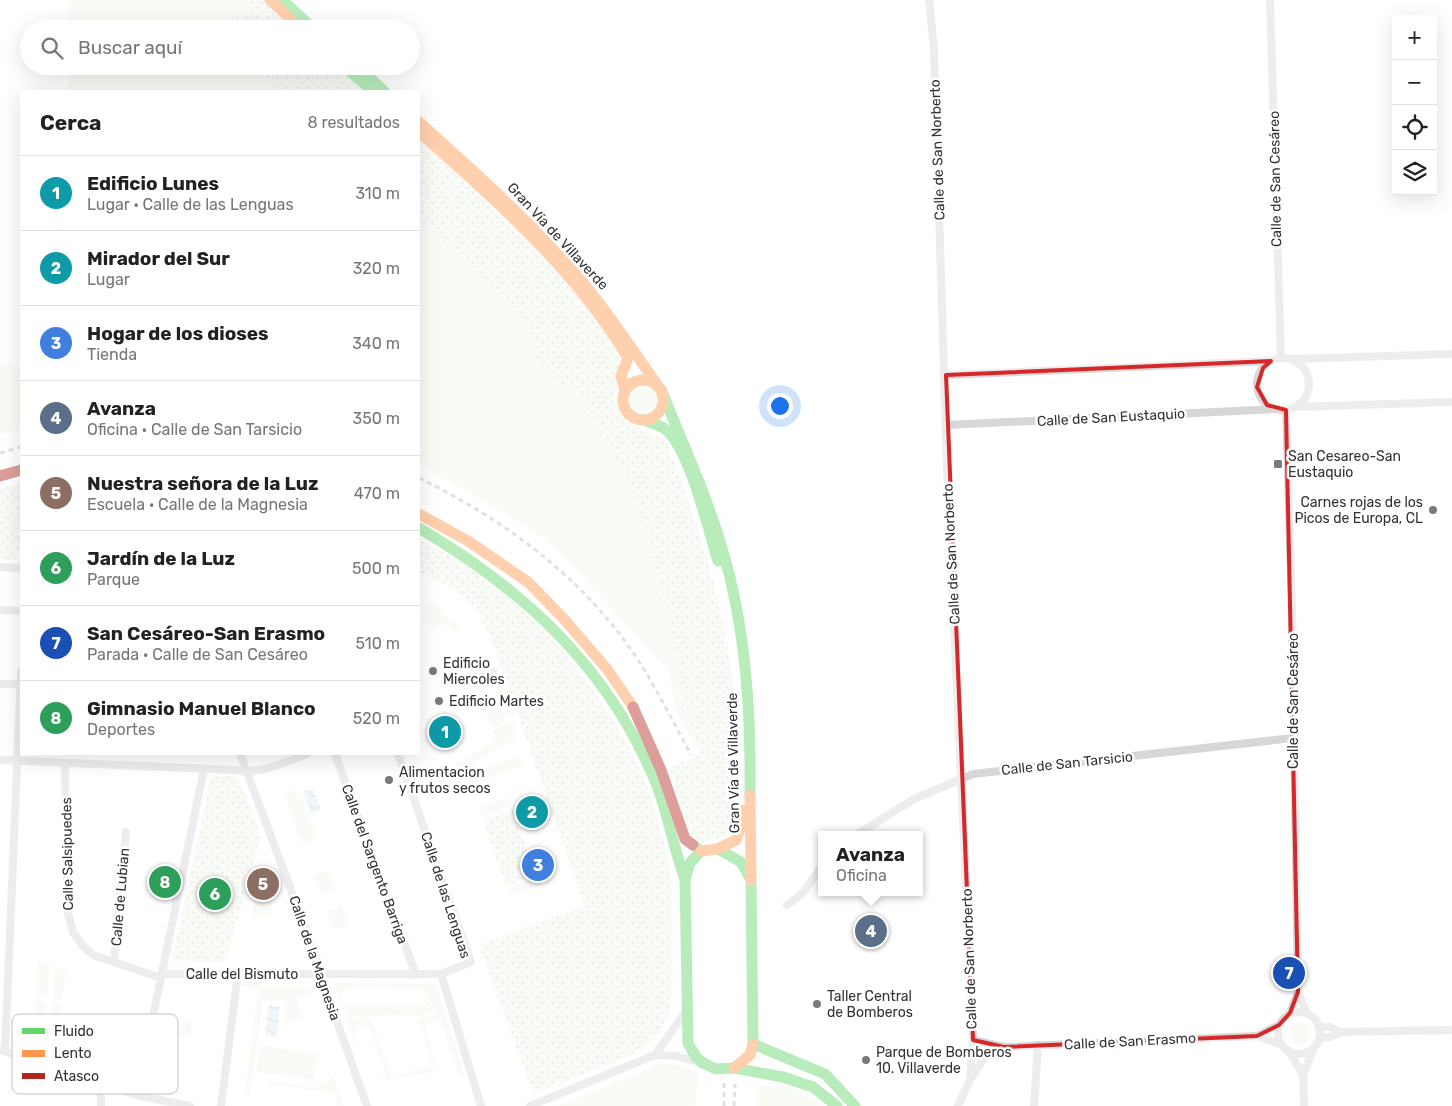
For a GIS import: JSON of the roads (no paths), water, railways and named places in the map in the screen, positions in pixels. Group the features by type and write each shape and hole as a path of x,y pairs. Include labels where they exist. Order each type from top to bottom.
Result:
{"street":[{"path":"270,0 292,20"},
{"path":"282,0 304,20"},
{"name":"Calle de San Norberto","path":"929,0 934,49 947,425 973,1040 970,1080 958,1106"},
{"name":"Calle de San Cesáreo","path":"1270,0 1281,358"},
{"path":"354,75 372,90"},
{"path":"366,75 383,90"},
{"name":"Gran Vía de Villaverde","path":"420,123 506,200 558,254 602,306 660,388 698,476 729,574 740,627 747,686 750,742 753,1044"},
{"name":"Gran Vía de Villaverde","path":"420,133 487,192 539,245 593,308 628,358 622,376 625,390 623,400 625,409 637,420 644,420 666,430 680,452 705,520 722,574 733,627 741,703 742,824 736,840 718,849 701,851"},
{"path":"946,375 1271,361 1281,358 1452,354"},
{"path":"1291,359 1300,364 1306,372 1309,382 1308,392 1304,401 1296,407"},
{"path":"1271,361 1263,368 1258,377 1257,387 1260,397 1267,405 1276,409 1452,402"},
{"path":"625,390 632,382 642,379 653,381 660,388 664,396 663,407 656,416 644,420"},
{"name":"Calle de San Eustaquio","path":"947,425 1276,409"},
{"name":"Calle de San Cesáreo","path":"1286,410 1292,606 1298,992 1306,1012"},
{"path":"0,476 20,470"},
{"path":"420,515 468,541 528,582 564,619 607,669 637,714 657,772 685,839 701,851 690,863 685,879 688,1043 696,1057 703,1064"},
{"path":"420,529 477,561 516,592 556,629 596,677 657,772 674,837 678,863 685,879"},
{"path":"0,567 20,568"},
{"path":"0,610 20,611"},
{"path":"0,684 20,684"},
{"path":"2,1050 6,922 20,710"},
{"name":"Calle de San Tarsicio","path":"862,831 914,799 978,773 1293,738"},
{"name":"Calle de la Magnesia","path":"240,755 322,974 367,1106"},
{"path":"0,760 204,768 256,772 304,755"},
{"name":"Calle del Sargento Barriga","path":"335,755 416,975"},
{"name":"Calle de las Lenguas","path":"398,755 471,962 441,974"},
{"name":"Calle Salsipuedes","path":"65,763 67,908 72,932 93,955 162,976"},
{"path":"154,1014 204,768"},
{"name":"Calle de Lubian","path":"114,962 126,832"},
{"name":"Gran Vía de Villaverde","path":"718,849 741,862 751,880"},
{"path":"787,905 802,894 818,872"},
{"path":"221,1106 238,973"},
{"name":"Calle del Bismuto","path":"162,976 238,973 441,974"},
{"path":"441,974 480,1106"},
{"name":"Calle de San Cesáreo","path":"1290,1013 1298,992"},
{"path":"655,1055 687,1010"},
{"path":"1303,1075 1278,1036 1279,1025 1290,1013 1306,1012 1314,1018 1320,1027 1320,1037 1303,1075 1304,1106"},
{"name":"Calle de San Erasmo","path":"1257,1036 1279,1025"},
{"path":"1320,1027 1330,1027 1340,1032 1452,1030"},
{"path":"1320,1037 1331,1037 1340,1032"},
{"name":"Calle de San Erasmo","path":"973,1040 1004,1047 1257,1036 1282,1045"},
{"path":"734,1068 750,1055 753,1044 824,1074 855,1106"},
{"path":"1034,1106 1038,1046"},
{"name":"Calle de San Erasmo","path":"970,1080 986,1055 1004,1047"},
{"path":"1289,1052 1302,1054 1314,1048"},
{"path":"530,1106 655,1055 676,1056 716,1069 734,1068 801,1082 827,1094 837,1106"},
{"path":"133,1094 190,1106"}],"water":[{"path":"496,667 501,682 475,691 469,676"},
{"path":"313,789 321,810 311,814 303,792"},
{"path":"269,1005 280,1007 276,1037 265,1035"}],"railway":[{"path":"0,453 20,447"},
{"path":"420,479 485,514 516,535 574,583 600,610 624,640 651,681 691,755"},
{"path":"724,1083 724,1106"},
{"path":"734,1106 735,1084"}],"place":[{"name":"San Cesareo-San Eustaquio","path":"1278,464"},
{"name":"Carnes rojas de los Picos de Europa, CL","path":"1433,510"},
{"name":"Edificio Miercoles","path":"433,671"},
{"name":"Edificio Martes","path":"439,701"},
{"name":"Edificio Lunes","path":"445,732"},
{"name":"Alimentacion y frutos secos","path":"389,780"},
{"name":"Mirador del Sur","path":"532,812"},
{"name":"Hogar de los dioses","path":"538,865"},
{"name":"Gimnasio Manuel Blanco","path":"165,882"},
{"name":"Nuestra señora de la Luz","path":"263,884"},
{"name":"Jardín de la Luz","path":"215,894"},
{"name":"Avanza","path":"871,931"},
{"name":"San Cesáreo-San Erasmo","path":"1289,973"},
{"name":"Taller Central de Bomberos","path":"817,1004"},
{"name":"Parque de Bomberos 10. Villaverde","path":"866,1060"}]}
